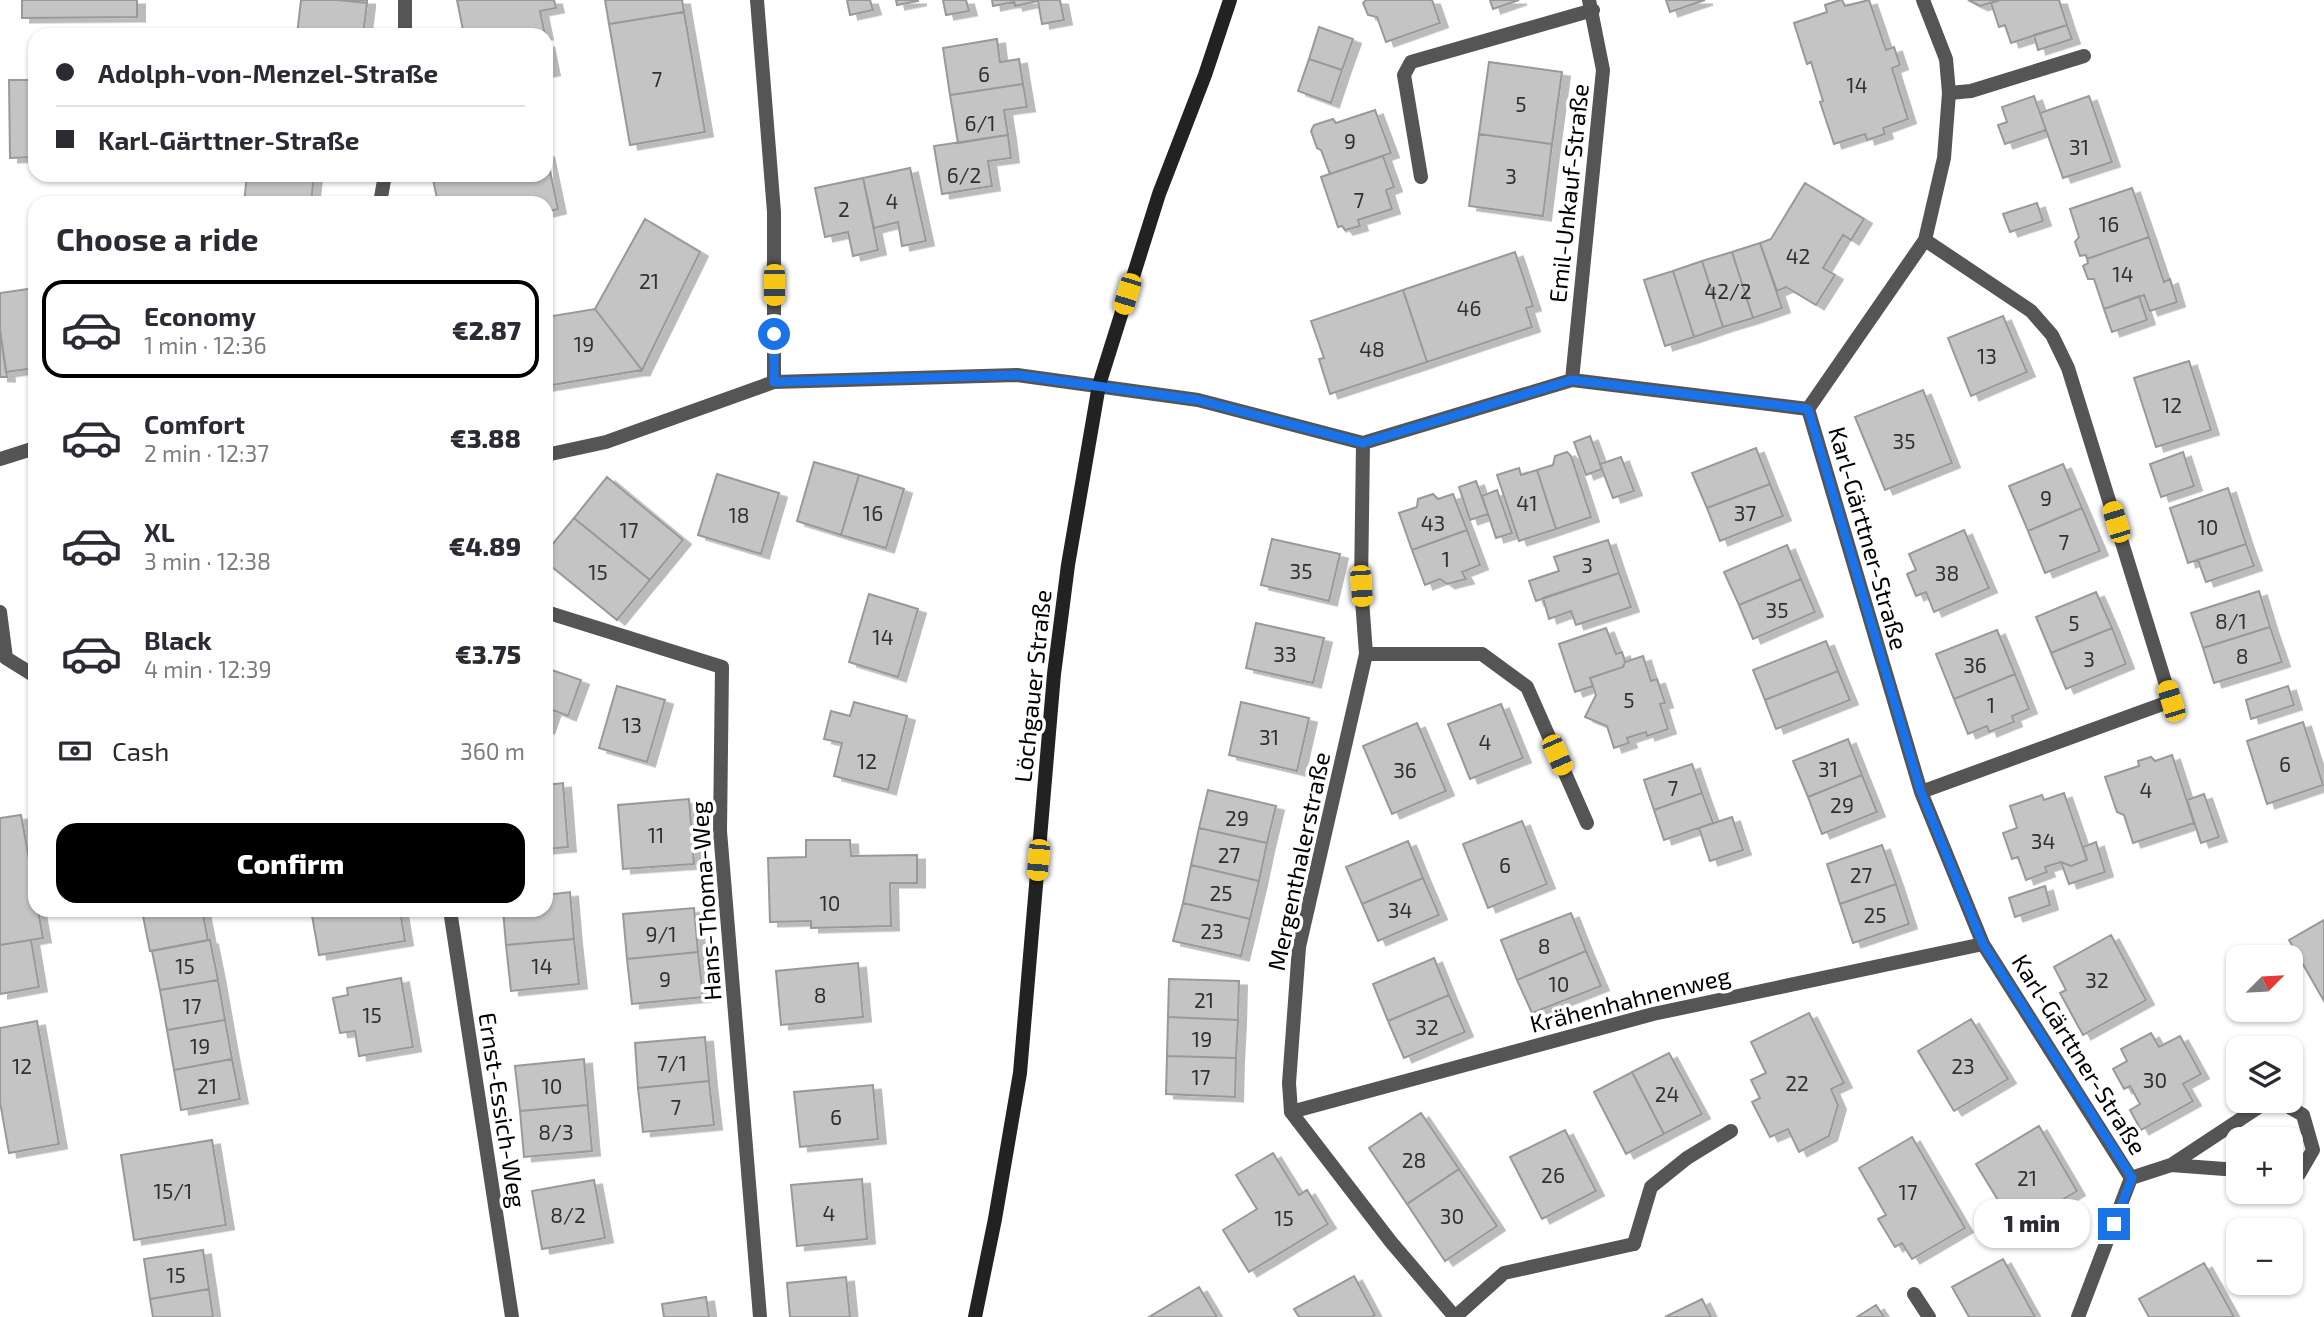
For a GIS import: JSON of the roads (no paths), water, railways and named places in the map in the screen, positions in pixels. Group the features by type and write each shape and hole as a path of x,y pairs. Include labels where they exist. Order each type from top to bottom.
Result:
{"main road":[{"name":"Löchgauer Straße","path":"975,1317 1020,1073 1054,674 1068,565 1099,385 1158,194 1205,75 1230,0"}],"street":[{"path":"405,0 405,28"},
{"path":"757,0 774,212 774,382"},
{"path":"1808,409 1925,240 1944,158 1949,93 1946,59 1923,0"},
{"name":"Emil-Unkauf-Straße","path":"1422,177 1404,75 1411,62 1591,5 1603,71 1572,380"},
{"path":"1949,93 1971,91 2084,56"},
{"path":"1921,792 2171,701 2068,368 2052,335 2031,311 1925,240"},
{"path":"553,453 606,442 774,382 1017,375 1198,400 1363,443"},
{"name":"Karl-Gärttner-Straße","path":"1363,443 1572,380 1808,409 1921,792 1983,944 2132,1178"},
{"name":"Mergenthalerstraße","path":"1291,1112 1289,1083 1299,947 1366,654 1361,586 1363,443"},
{"path":"0,459 28,450"},
{"path":"0,612 3,661 28,673"},
{"name":"Hans-Thoma-Weg","path":"553,614 722,667 720,831 760,1317"},
{"path":"1366,654 1482,654 1527,687 1587,823"},
{"name":"Ernst-Essich-Weg","path":"451,917 512,1317"},
{"name":"Krähenhahnenweg","path":"1291,1112 1653,1014 1983,944"},
{"path":"1291,1112 1391,1242 1455,1317 1504,1273 1634,1244 1651,1187 1687,1158 1731,1131"},
{"name":"Karl-Gärttner-Straße","path":"2132,1178 2171,1165 2251,1113"},
{"path":"2299,1113 2303,1115 2313,1150 2303,1167"},
{"name":"Karl-Gärttner-Straße","path":"2171,1165 2226,1169"},
{"name":"Karl-Gärttner-Straße","path":"2078,1317 2132,1178"},
{"path":"1914,1294 1929,1317"}]}
